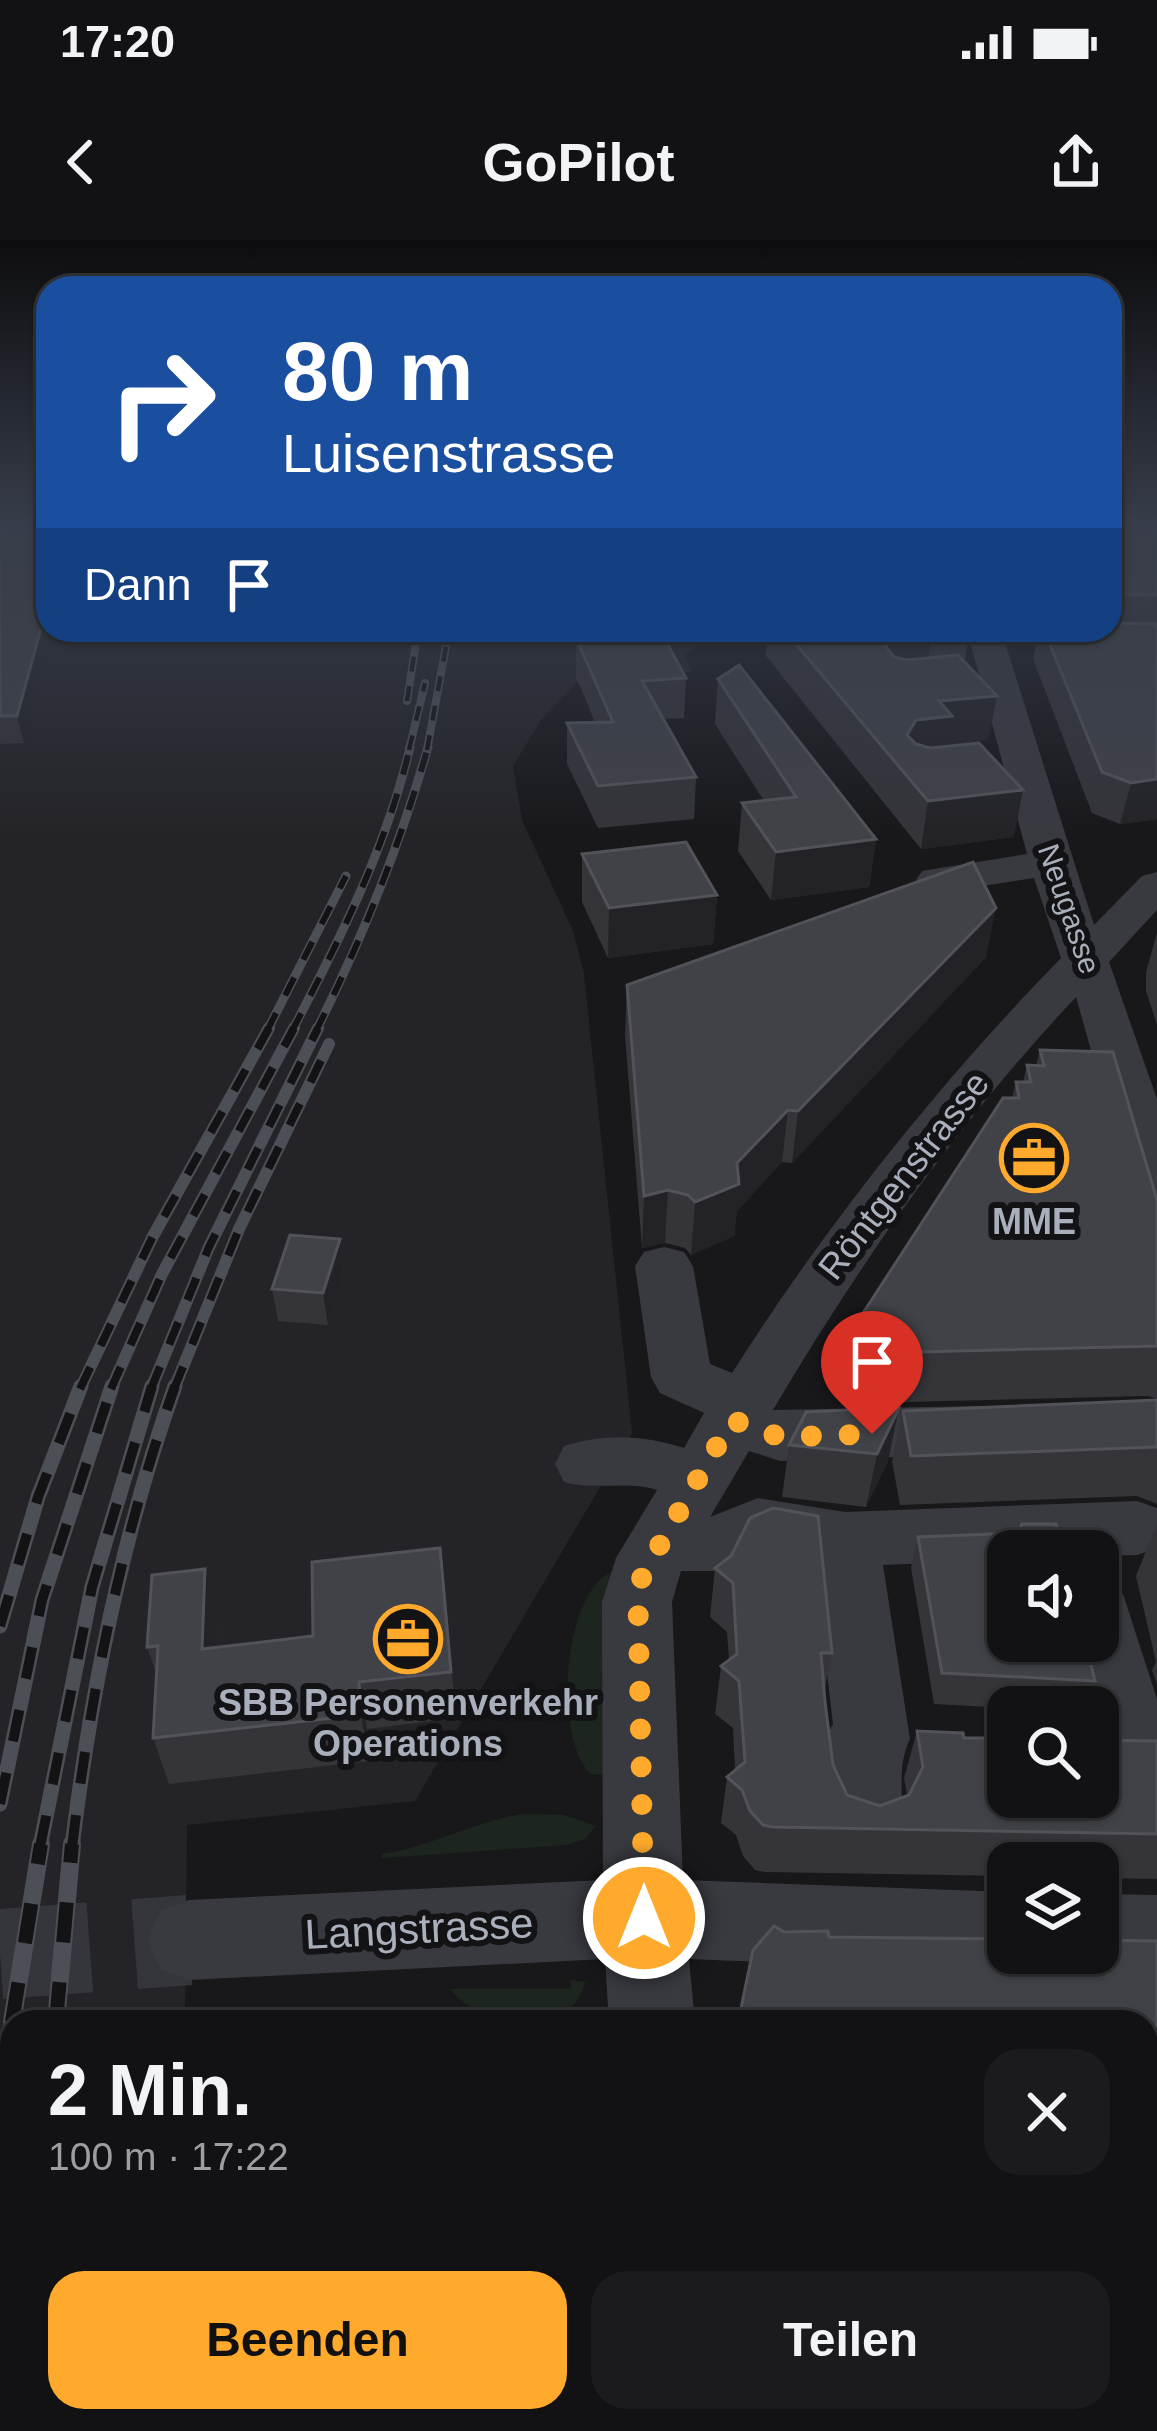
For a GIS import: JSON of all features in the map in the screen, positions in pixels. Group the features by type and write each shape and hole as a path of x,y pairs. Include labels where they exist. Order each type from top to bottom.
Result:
{"street":[{"path":"982,659 1031,644"},
{"name":"Neugasse","path":"982,659 1024,767 1075,869 1071,928 1085,956 1153,1161"},
{"path":"982,772 1024,767"},
{"path":"937,880 1075,869 1157,882"},
{"name":"Röntgenstrasse","path":"651,2010 644,1918 638,1602 642,1576 696,1477 818,1284 1010,1038 1157,882"},
{"name":"Röntgenstrasse","path":"1010,1038 1060,1032 1081,1035 1120,1061"},
{"path":"664,1266 682,1377 780,1437 1033,1428"},
{"path":"587,1464 646,1461 696,1477"},
{"path":"658,1544 723,1544 758,1525 845,1539 987,1538"},
{"path":"845,1539 893,1764"},
{"path":"1119,1695 1133,1748 1119,1748"},
{"name":"Langstrasse","path":"189,1940 644,1918 987,1931"},
{"path":"1119,1934 1157,1934"}],"shaded area":[{"path":"0,631 36,631 36,642 699,642 685,655 692,672 578,681 541,720 513,766 522,820 573,931 584,974 632,1433 415,1801 187,1825 185,2010 0,2010"},
{"path":"610,1573 605,1774 592,1775 579,1757 571,1732 568,1669 582,1609 594,1587"},
{"path":"524,1814 564,1815 596,1826 585,1839 566,1845 382,1858 382,1854"},
{"path":"571,1980 585,1982 567,2010 477,2010 450,1989 561,1989 571,1988"}],"building":[{"path":"0,631 36,631 37,642 17,716 0,716"},
{"path":"1122,631 1157,631 1157,779 1131,783 1102,772 1049,642 1122,642"},
{"path":"578,642 666,642 686,678 642,681 696,777 598,786 567,723 613,722"},
{"path":"794,642 889,642 886,647 894,657 907,660 958,655 997,696 939,701 952,716 916,720 907,735 930,748 979,743 1023,790 928,801"},
{"path":"739,665 876,839 776,852 742,803 796,797 718,679"},
{"path":"686,842 717,895 609,908 582,854"},
{"path":"973,862 996,908 798,1111 788,1110 737,1163 739,1184 695,1202 668,1190 644,1196 627,985"},
{"path":"1040,1050 1113,1052 1157,1200 1157,1346 877,1353 852,1330 1003,1098 1019,1098 1016,1082 1031,1082 1027,1065 1044,1066"},
{"path":"290,1235 340,1239 323,1293 272,1289"},
{"path":"1157,1400 1157,1447 911,1456 903,1411"},
{"path":"899,1408 877,1454 789,1445 806,1412"},
{"path":"773,1508 818,1516 832,1653 821,1653 825,1702 833,1765 847,1795 880,1806 909,1795 923,1767 917,1731 963,1733 964,1738 987,1738 987,1818 1119,1818 1119,1740 1157,1741 1157,1834 763,1825 750,1811 742,1790 727,1777 745,1762 739,1681 721,1666 737,1654 733,1583 715,1568 731,1556 750,1518"},
{"path":"1022,1524 1056,1524 1057,1530 1019,1530"},
{"path":"987,1534 987,1662 1090,1662 1095,1681 942,1673 918,1537"},
{"path":"440,1548 451,1672 359,1682 361,1715 153,1738 158,1646 147,1647 152,1575 205,1569 202,1649 313,1636 312,1562"},
{"path":"774,1926 784,1932 828,1931 829,1937 987,1939 987,1974 1119,1974 1119,1940 1157,1941 1157,2010 741,2010 753,1950"}],"tunnel":[{"path":"0,1954 189,1940"}],"railway":[{"path":"407,701 416,642"},
{"path":"427,750 447,642"},
{"path":"409,750 425,683"},
{"path":"292,1031 375,857 410,747"},
{"path":"316,1031 379,892 428,747"},
{"path":"267,1031 346,876"},
{"path":"80,1389 152,1238 269,1028"},
{"path":"111,1389 162,1274 294,1028"},
{"path":"151,1388 209,1247 318,1028"},
{"path":"174,1389 239,1229 329,1044"},
{"path":"0,1626 38,1497 81,1386"},
{"path":"72,1847 111,1614 139,1499 175,1386"},
{"path":"40,1847 92,1587 151,1388"},
{"path":"0,1804 42,1600 111,1389"},
{"path":"14,2010 41,1844"},
{"path":"57,2010 72,1844"}],"place":[{"name":"MME","path":"1034,1158"},
{"name":"SBB Personenverkehr Operations","path":"408,1639"}],"route":[{"path":"644,1918 638,1602 650,1558 732,1420 780,1437 872,1434"}]}
